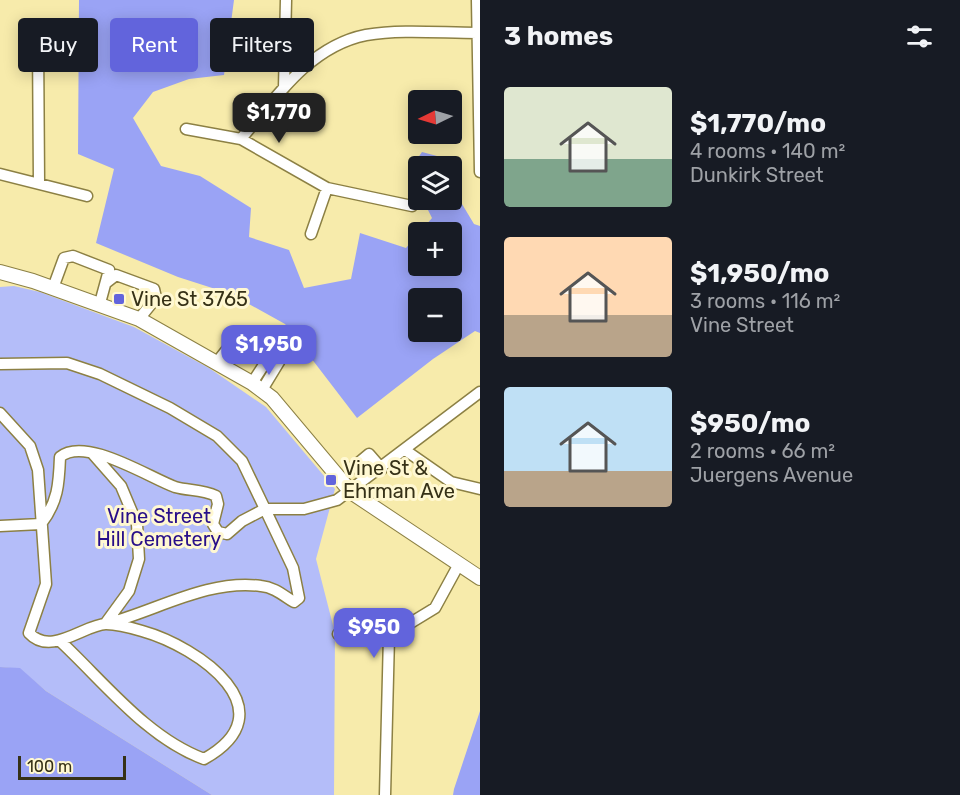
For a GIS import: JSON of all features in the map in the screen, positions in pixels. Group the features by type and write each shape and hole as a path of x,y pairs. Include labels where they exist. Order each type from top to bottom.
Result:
{"main road":[{"path":"0,272 100,303 139,319 257,387 272,398 351,492 480,578"}],"street":[{"path":"284,88 286,0"},
{"path":"477,0 480,172"},
{"path":"241,139 284,88 318,56 350,39 384,33 477,33"},
{"path":"39,183 40,72"},
{"path":"186,129 241,139 327,188 408,205"},
{"path":"0,174 87,196"},
{"path":"311,234 327,188"},
{"path":"53,288 61,263 69,256 109,270 100,303"},
{"path":"106,284 116,275 154,289 156,298 139,319"},
{"path":"217,362 232,343"},
{"path":"0,364 66,363 100,374 170,408 217,436 242,461 293,568 299,598 294,602 275,590 261,586 232,586 186,596 136,616 105,624 60,641 34,638 29,633 46,584 40,524 39,470 30,446 0,412"},
{"path":"0,526 40,524 52,509 57,491 60,457 67,450 78,449 92,452 177,487 205,491 216,496 218,504 213,524 218,532 227,534 242,521 265,509 321,506 351,492 480,392"},
{"path":"405,450 451,482 480,489"},
{"path":"92,452 121,486 137,524 139,559 129,591 105,624"},
{"path":"351,469 369,454 382,469"},
{"path":"338,634 389,636 435,608 459,564"},
{"path":"60,641 140,718 179,750 204,759 221,749 240,727 240,703 219,674 178,644 142,631 105,624"},
{"path":"385,795 389,636"}],"green space":[{"name":"Vine Street Hill Cemetery","path":"14,286 40,292 134,327 209,368 266,407 335,489 316,559 335,633 334,795 212,795 46,691 20,669 0,667 0,287"}],"shaded area":[{"path":"79,0 234,0 232,18 210,18 210,72 224,72 224,75 189,79 153,92 133,118 161,166 200,176 251,208 249,237 289,250 304,288 351,279 360,233 406,248 408,246 408,276 462,276 462,222 429,222 432,218 428,210 462,210 462,204 474,224 480,226 480,333 475,331 462,340 462,288 408,288 408,342 458,342 357,418 285,324 231,294 178,277 96,243 114,169 78,154 79,72 98,72 98,18 79,18"},
{"path":"422,152 437,156 419,156"},
{"path":"0,667 20,668 46,691 212,795 0,795"},
{"path":"480,711 480,795 453,795 454,789"}],"place":[{"name":"Vine St 3765","path":"119,299"},
{"name":"Vine St & Ehrman Ave","path":"331,480"}]}
